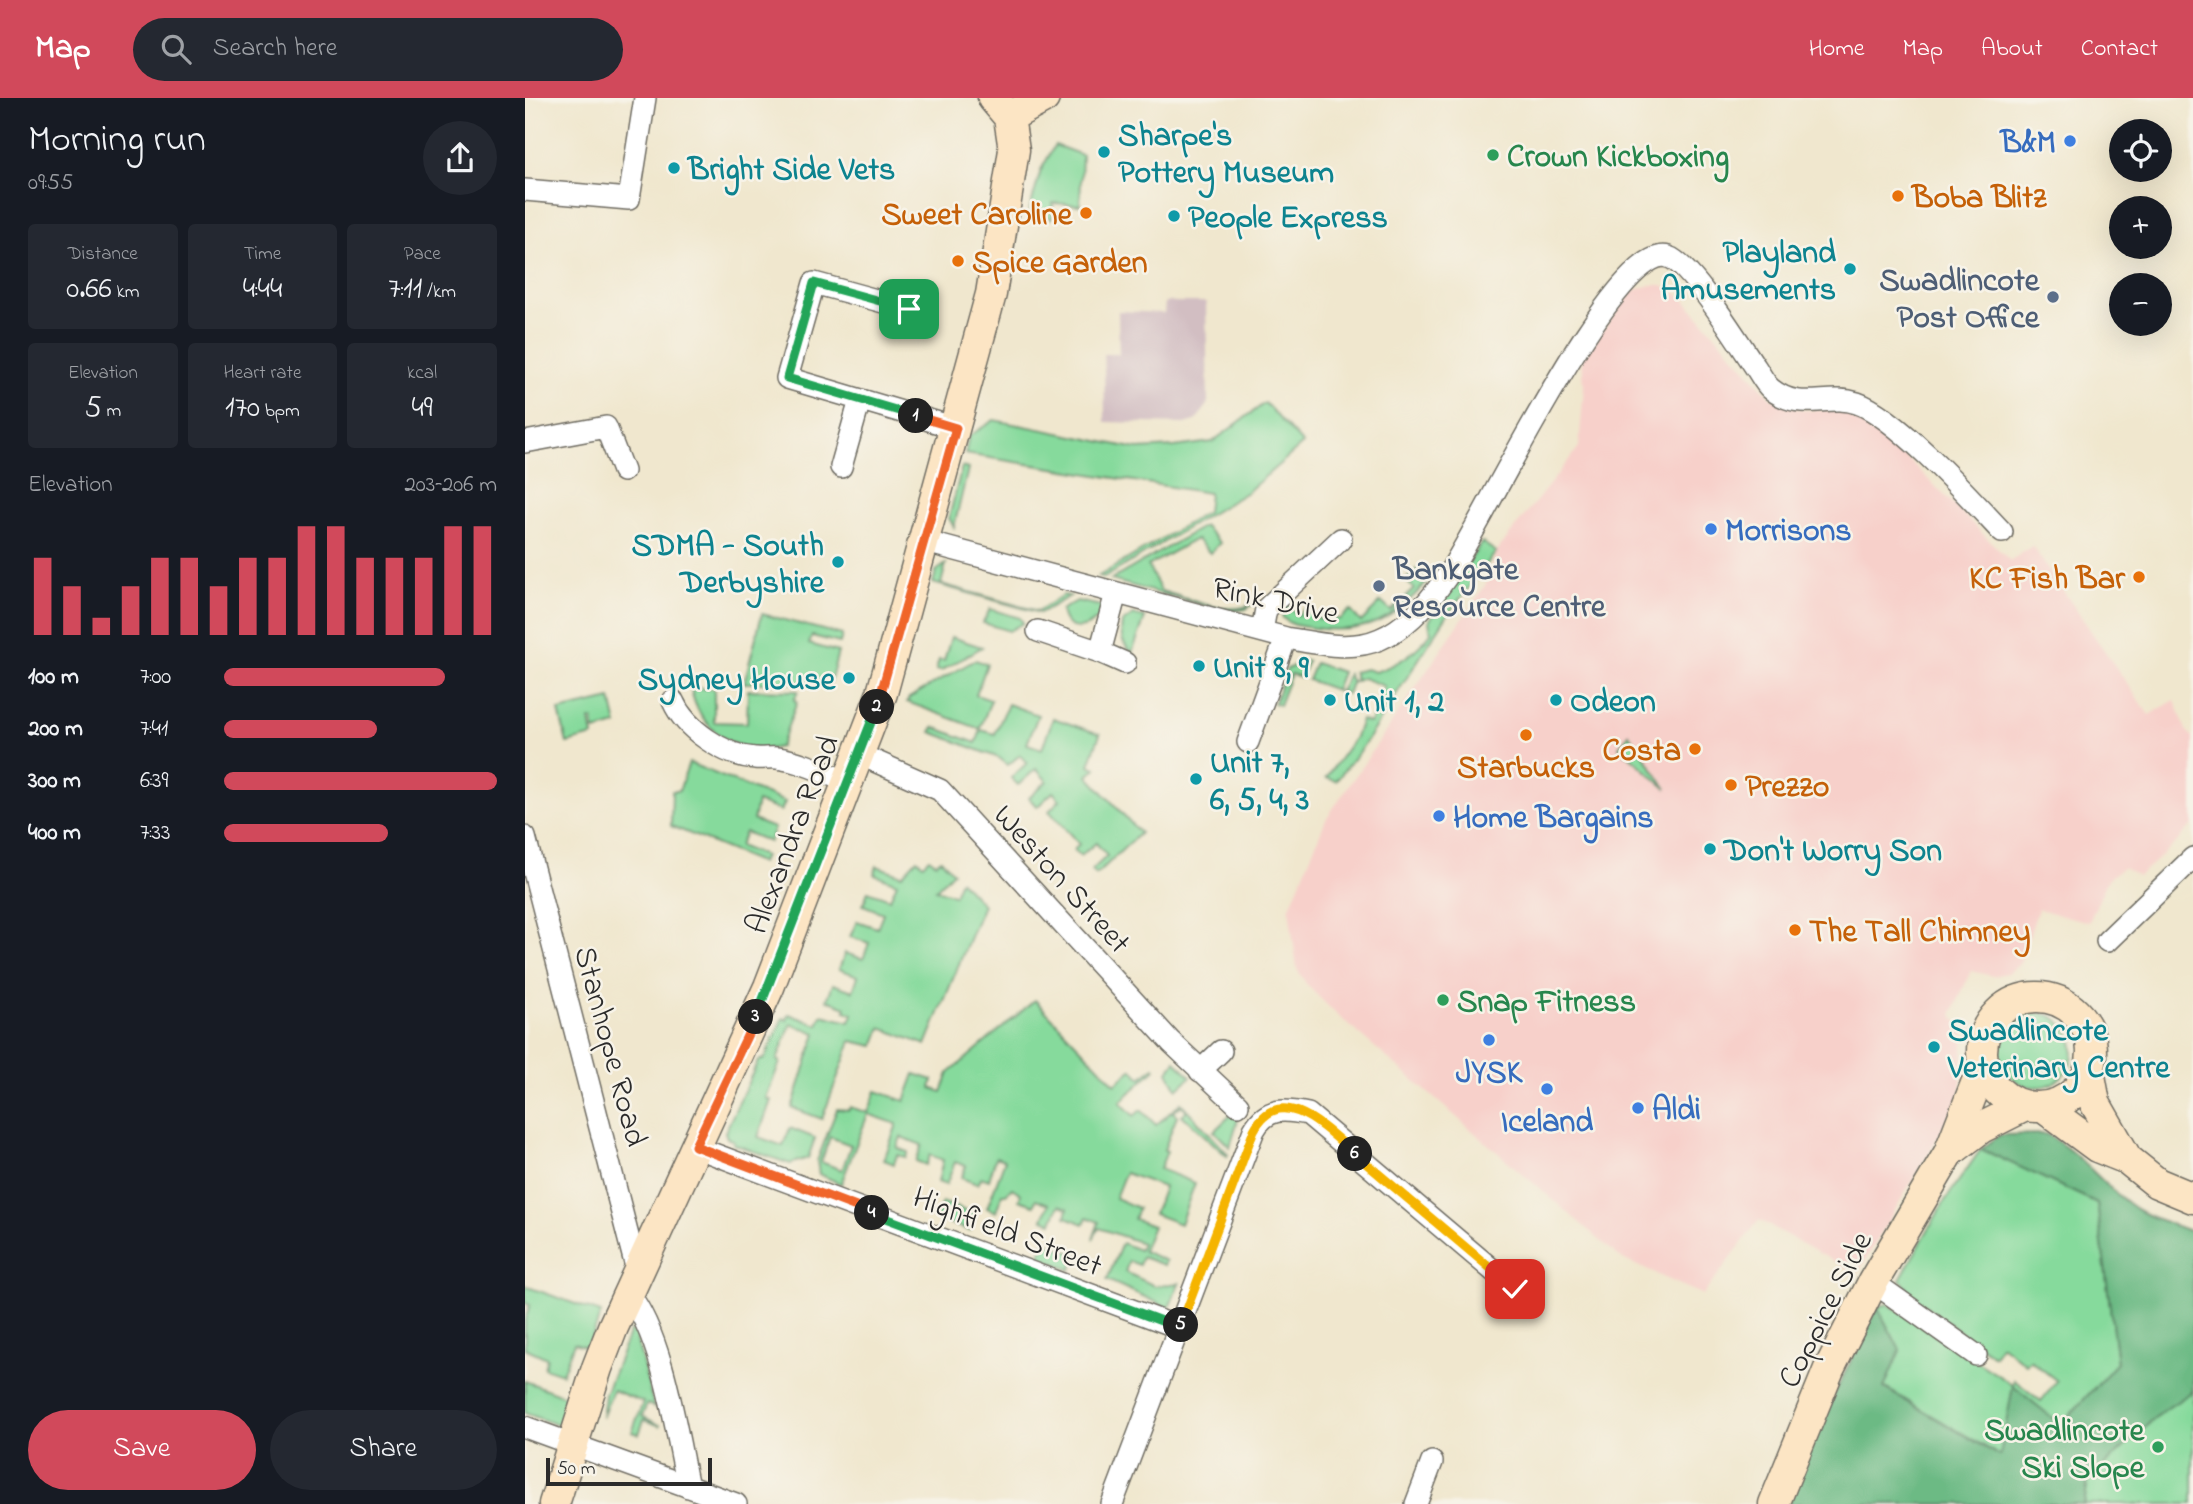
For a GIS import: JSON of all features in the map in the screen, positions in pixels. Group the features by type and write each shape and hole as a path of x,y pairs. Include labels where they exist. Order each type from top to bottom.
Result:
{"street":[{"path":"525,190 629,199 645,98"},
{"path":"1001,107 1044,98"},
{"name":"Alexandra Road","path":"554,1504 597,1368 633,1282 769,987 861,755 886,681 992,294 1014,150 1001,107"},
{"name":"Rink Drive","path":"926,542 1286,638 1333,645 1362,645 1381,639 1416,613 1446,578 1472,537 1579,341 1645,260 1668,257 1704,293 1771,389 1801,404 1856,402 1883,417 1965,492 2002,532"},
{"path":"909,309 814,283 787,378 956,428"},
{"path":"841,467 860,400"},
{"path":"525,442 605,427 623,471"},
{"path":"1262,631 1266,609 1341,539"},
{"path":"1100,652 1116,593"},
{"path":"1038,631 1125,663"},
{"path":"1248,742 1286,638"},
{"path":"673,701 684,720 723,748 753,758 776,757 850,783"},
{"name":"Weston Street","path":"861,755 940,790 1200,1071 1238,1105"},
{"name":"Stanhope Road","path":"525,837 633,1282 664,1382 688,1487"},
{"path":"2107,941 2193,858"},
{"path":"2127,1159 2095,1103 2089,1070 2091,1041 2080,1018 2057,1001 2042,997 2015,1001 1999,1012 1984,1034 1983,1066 1999,1093 2034,1106 2097,1147 2127,1159 2157,1183 2193,1198"},
{"path":"1200,1071 1221,1051"},
{"name":"Coppice Side","path":"1774,1504 1829,1369 1873,1282 1949,1153 1983,1066"},
{"path":"2034,1106 2058,1103 2074,1093 2089,1070"},
{"name":"Coppice Side","path":"1949,1153 1981,1128 2034,1106"},
{"path":"1112,1504 1254,1130 1265,1115 1281,1109 1308,1114 1515,1289"},
{"name":"Highfield Street","path":"695,1146 1180,1328"},
{"path":"1873,1282 1976,1355"},
{"path":"525,1427 736,1504"},
{"path":"1416,1504 1432,1462"}],"shaded area":[{"path":"1651,285 1663,285 1683,298 1770,397 1801,410 1850,411 1872,423 2010,561 2032,546 2149,715 2175,700 2186,730 2193,737 2193,824 2176,843 2138,876 2123,867 2108,879 2089,922 2038,909 2020,964 2007,973 1993,976 1971,971 1952,1014 1964,1032 1960,1100 1857,1274 1759,1220 1703,1295 1622,1259 1336,1014 1307,985 1297,969 1289,909 1326,819 1488,581 1496,552 1579,447 1584,386 1582,358 1632,291"},
{"path":"1165,302 1206,302 1208,402 1204,410 1195,421 1185,424 1105,422 1104,354 1119,354 1118,311 1164,313"}],"green space":[{"path":"1055,145 1082,155 1080,205 1053,203 1052,219 1029,212 1041,170"},
{"path":"1265,403 1303,444 1247,492 1104,578 1099,576 1207,512 1209,493 965,454 969,436 994,420 1138,449 1212,442"},
{"path":"962,467 968,469 954,527 949,518"},
{"path":"1204,526 1220,543 1210,553 1196,539 1148,566 1161,591 1221,608 1244,607 1254,603 1246,609 1228,612 1111,580"},
{"path":"1482,542 1496,552 1446,617 1363,746 1336,781 1326,778 1355,737 1361,720 1370,723 1384,686 1363,678 1351,683 1347,694 1340,692 1348,674 1352,682 1356,680 1353,672 1366,669 1375,672 1384,669 1419,646 1431,633 1429,621"},
{"path":"946,564 941,584 1038,611 1063,595 1070,596 1040,613 933,583 936,571"},
{"path":"1417,569 1428,581 1403,606 1378,622 1332,630 1297,625 1283,618 1281,611 1284,602 1298,615 1307,607 1319,619 1340,619 1350,610 1361,622 1381,602 1391,611 1414,589 1406,580"},
{"path":"1077,601 1101,606 1104,611 1093,623 1079,628 1073,627 1064,619 1061,610"},
{"path":"990,609 1020,618 1023,623 1009,631 983,623"},
{"path":"762,614 842,635 840,643 812,636 809,644 838,652 830,683 744,683"},
{"path":"1133,615 1145,618 1132,653 1124,643 1121,632 1122,623"},
{"path":"951,637 982,647 941,671 936,670 939,660 944,661"},
{"path":"975,660 987,664 976,695 991,700 980,729 907,702 909,698"},
{"path":"1308,661 1301,677 1291,674 1279,705 1274,703 1287,669"},
{"path":"1315,663 1342,672 1335,690 1308,680"},
{"path":"691,688 714,689 714,722 747,723 748,690 798,691 794,700 797,702 780,747 765,749 735,744 711,728 695,703"},
{"path":"611,699 617,725 595,731 593,720 590,720 593,736 567,743 559,711"},
{"path":"1008,704 1038,715 1027,744 1042,749 1053,718 1100,734 1089,765 1096,768 1088,776 1140,833 1096,875 1092,870 1107,856 1096,843 1080,856 1074,850 1079,844 1049,811 1060,800 1053,792 1037,807 1029,798 1047,781 1036,769 1018,785 1011,778 1027,763 1020,755 1008,765 999,758 931,732 934,727 976,743 981,730 995,734"},
{"path":"1629,734 1667,789 1619,747"},
{"path":"689,763 785,802 781,811 757,802 753,820 774,828 769,842 745,832 739,846 764,856 761,863 671,826 672,791 679,791"},
{"path":"929,858 936,863 941,859 953,872 936,889 954,895 960,880 983,905 926,1045 881,1028 874,1046 851,1041 822,1119 792,1108 816,1033 791,1024 777,1060 780,1062 766,1098 771,1100 758,1137 783,1146 790,1128 815,1138 808,1158 790,1164 733,1144 734,1141 727,1138 725,1132 758,1061 764,1059 783,1018 787,1020 789,1014 818,1025 822,1015 850,1022 853,1014 845,1011 846,1007 827,1000 833,984 853,991 858,976 839,969 845,953 863,959 869,943 850,937 857,921 877,928 883,913 863,905 868,891 890,899 897,883 874,874 877,866 902,875 917,859 923,864"},
{"path":"1035,1000 1115,1084 1132,1069 1141,1078 1154,1067 1155,1069 1120,1102 1134,1116 1141,1110 1156,1125 1181,1103 1228,1154 1227,1156 1182,1115 1187,1111 1182,1105 1173,1112 1177,1116 1160,1169 1195,1183 1180,1224 1154,1214 1164,1187 1125,1173 1115,1198 1138,1208 1134,1219 1153,1226 1143,1251 1166,1261 1164,1265 1142,1257 1139,1265 1129,1261 1125,1272 1155,1286 1179,1283 1169,1308 1107,1280 1122,1243 1139,1250 1142,1243 1099,1228 1093,1239 1099,1222 1087,1217 1084,1224 1066,1217 1068,1208 1059,1205 1052,1222 1043,1219 1049,1204 1036,1199 1034,1205 1019,1200 1021,1194 1012,1188 1002,1194 996,1212 987,1208 1005,1160 996,1157 989,1180 981,1177 977,1184 961,1178 966,1166 955,1162 946,1185 938,1182 943,1160 930,1155 926,1165 916,1161 922,1145 901,1137 897,1148 908,1152 906,1157 897,1155 894,1164 884,1160 897,1124 868,1114 841,1184 819,1174 817,1161 837,1109 849,1110 850,1107 868,1113 876,1091 905,1101 915,1074 933,1080 931,1088 942,1092 949,1073","holes":["830,1137 851,1145 842,1170 821,1162"]},
{"path":"2036,1013 2057,1019 2067,1029 2073,1050 2067,1071 2057,1081 2036,1087 2015,1081 2005,1071 1999,1050 2005,1029 2015,1019"},
{"path":"1176,1061 1191,1077 1177,1089 1168,1072"},
{"path":"1233,1113 1238,1119 1230,1147 1214,1131"},
{"path":"2046,1134 2070,1150 2136,1209 2193,1232 2193,1391 2160,1413 2088,1481 2084,1504 1788,1504 1810,1444 1877,1307 1900,1350 1884,1388 2000,1456 2013,1386 2061,1425 2117,1363 2097,1203 1981,1149 2000,1135"},
{"path":"1981,1149 2097,1203 2117,1363 2061,1425 2013,1386 2001,1456 1884,1387 1900,1350 1877,1307 1888,1304 2013,1385 2014,1380 2041,1401 2057,1381 2030,1360 2026,1364 2001,1345 1994,1356 1916,1299 1900,1279 1944,1202"},
{"path":"942,1202 976,1215 970,1231 936,1218"},
{"path":"1045,1242 1077,1255 1071,1270 1039,1257"},
{"path":"525,1286 601,1313 588,1348 586,1350 587,1347 574,1343 562,1374 544,1368 547,1358 525,1348 525,1320 530,1305 525,1303"},
{"path":"630,1331 635,1333 654,1407 647,1404 642,1416 661,1426 644,1420 639,1434 632,1432 643,1402 613,1390 602,1418 605,1394"},
{"path":"525,1381 570,1398 560,1426 525,1413"},
{"name":"Swadlincote Ski Slope","path":"2193,1391 2193,1504 2084,1504 2088,1481 2160,1413"}],"place":[{"name":"B&M","path":"2070,141"},
{"name":"Sharpe's Pottery Museum","path":"1104,152"},
{"name":"Crown Kickboxing","path":"1493,155"},
{"name":"Bright Side Vets","path":"674,168"},
{"name":"Boba Blitz","path":"1898,196"},
{"name":"Sweet Caroline","path":"1086,213"},
{"name":"People Express","path":"1174,216"},
{"name":"Spice Garden","path":"958,261"},
{"name":"Playland Amusements","path":"1850,269"},
{"name":"Swadlincote Post Office","path":"2053,297"},
{"name":"Morrisons","path":"1711,529"},
{"name":"SDMA - South Derbyshire","path":"838,562"},
{"name":"KC Fish Bar","path":"2139,577"},
{"name":"Bankgate Resource Centre","path":"1379,586"},
{"name":"Unit 8, 9","path":"1199,666"},
{"name":"Sydney House","path":"849,678"},
{"name":"Unit 1, 2","path":"1330,700"},
{"name":"Odeon","path":"1556,700"},
{"name":"Starbucks","path":"1526,735"},
{"name":"Costa","path":"1695,749"},
{"name":"Unit 7, 6, 5, 4, 3","path":"1196,779"},
{"name":"Prezzo","path":"1731,785"},
{"name":"Home Bargains","path":"1439,816"},
{"name":"Don't Worry Son","path":"1710,849"},
{"name":"The Tall Chimney","path":"1795,930"},
{"name":"Snap Fitness","path":"1443,1000"},
{"name":"JYSK","path":"1489,1040"},
{"name":"Swadlincote Veterinary Centre","path":"1934,1047"},
{"name":"Iceland","path":"1547,1089"},
{"name":"Aldi","path":"1638,1108"},
{"name":"Swadlincote Ski Slope","path":"2158,1447"}],"route":[{"path":"909,309 814,283 787,378 956,428 901,631 861,755 769,987 695,1146 1180,1328 1254,1130 1265,1115 1281,1109 1308,1114 1515,1289"}]}
